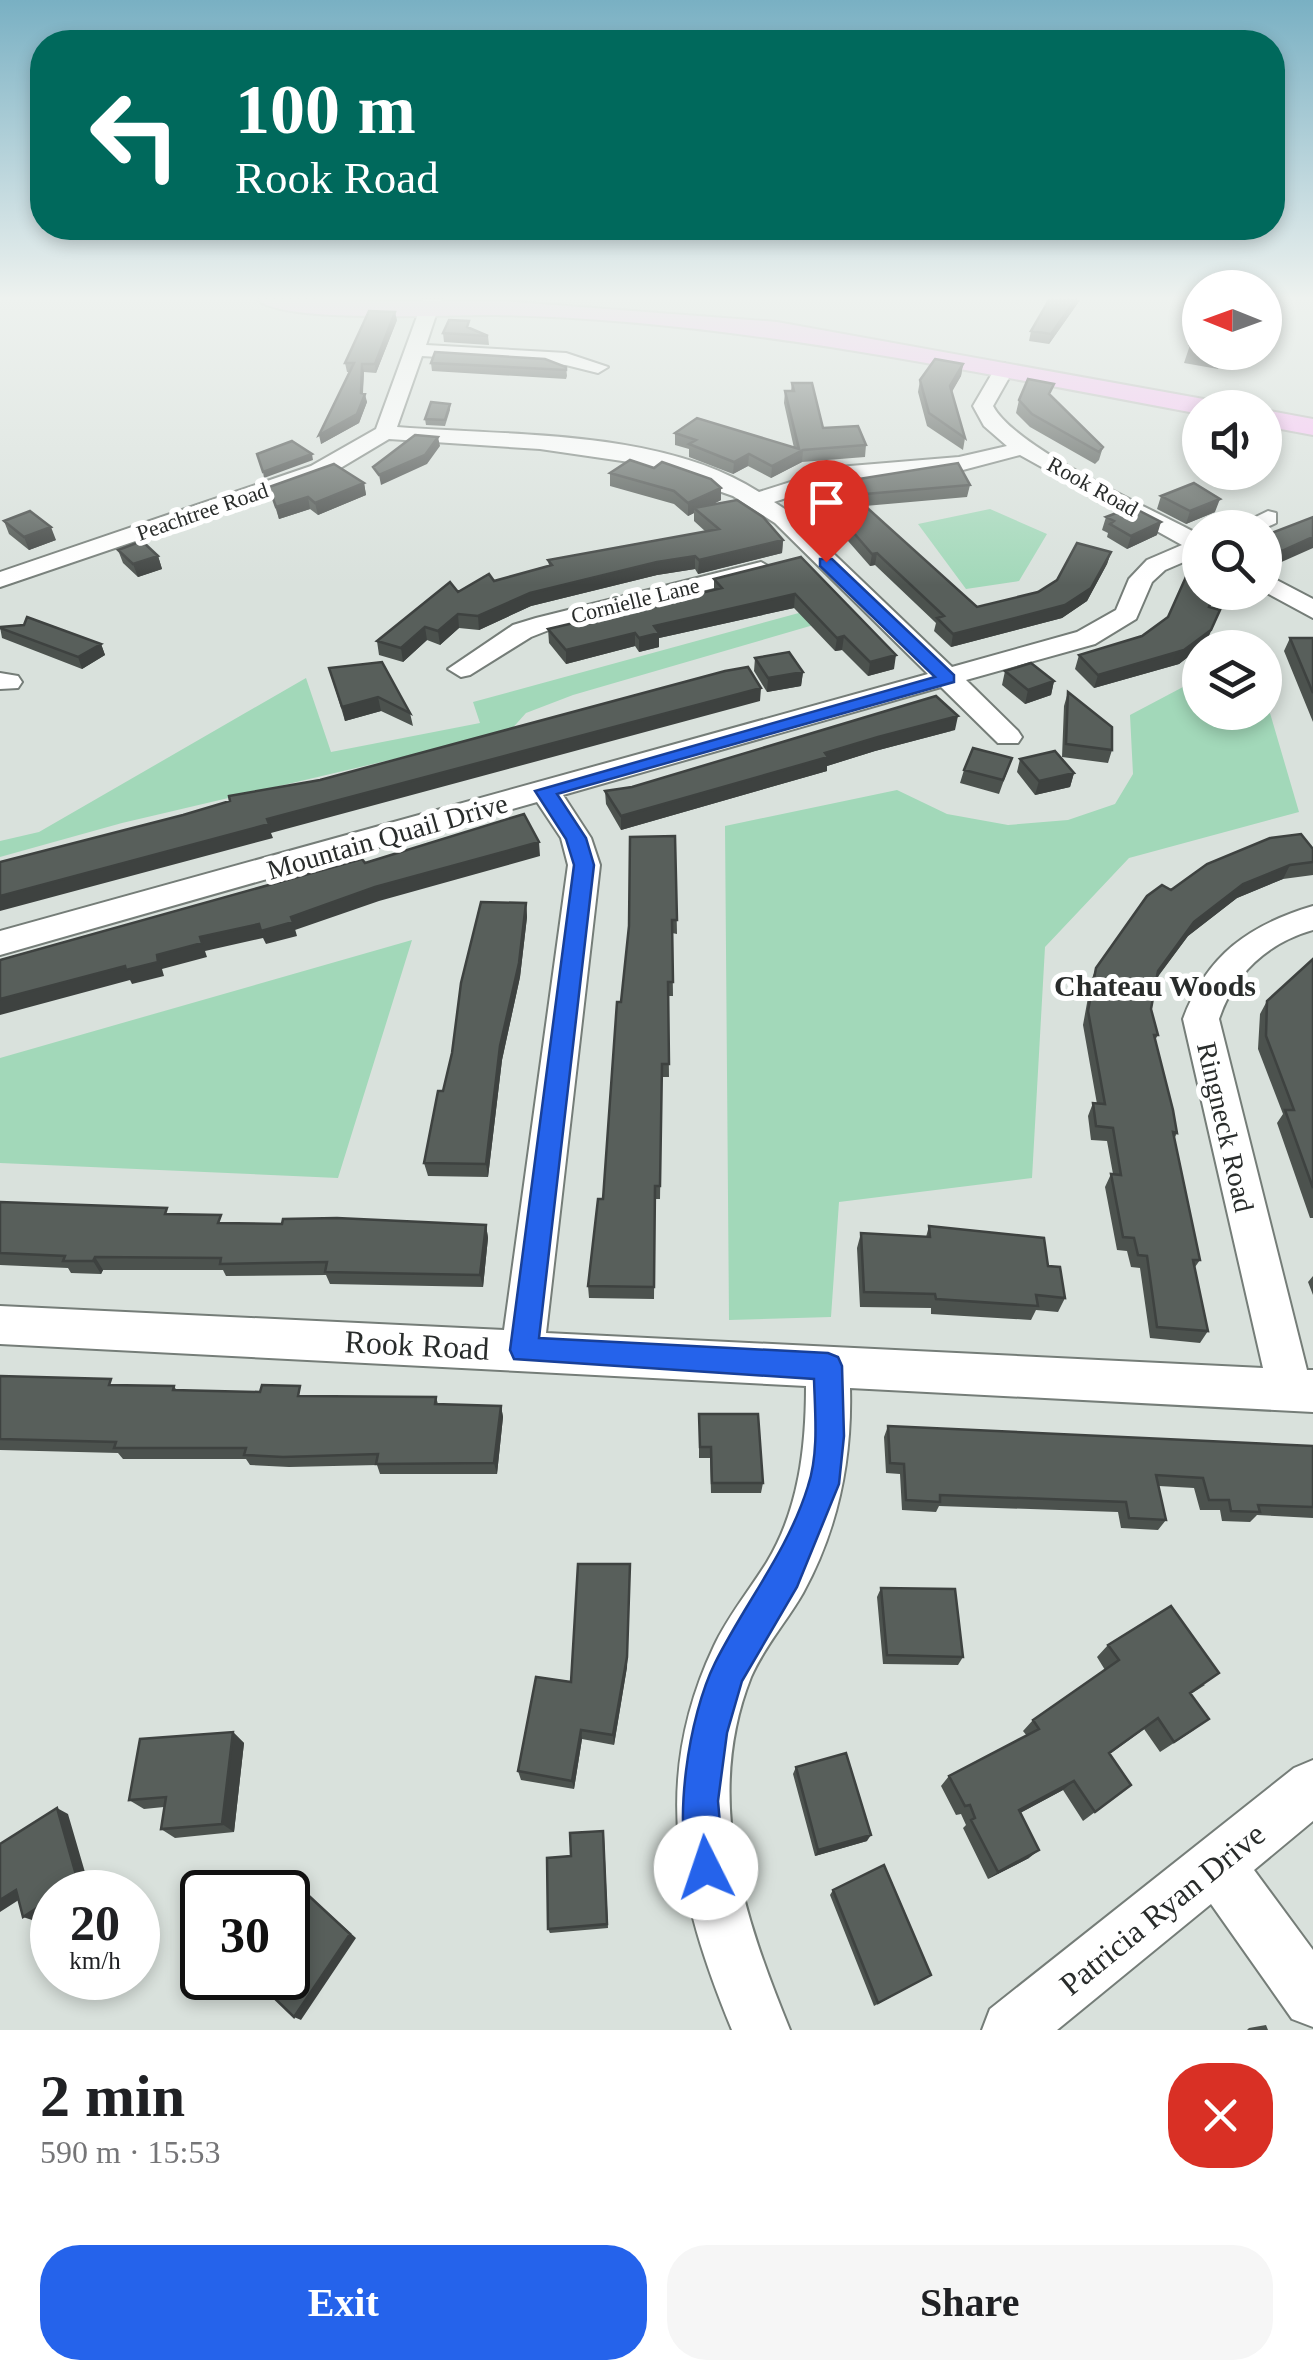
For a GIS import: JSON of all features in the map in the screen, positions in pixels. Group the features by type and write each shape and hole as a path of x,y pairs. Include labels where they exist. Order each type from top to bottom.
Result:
{"main road":[{"path":"1141,395 1182,403"},
{"path":"1282,422 1313,428"}],"street":[{"path":"399,395 384,432 653,459 719,477 760,499 1008,737"},
{"name":"Rook Road","path":"989,395 983,406 991,422 1023,448 1182,535"},
{"name":"Peachtree Road","path":"5,571 320,471 384,432"},
{"path":"760,499 838,474 960,464 1023,448"},
{"name":"Mountain Quail Drive","path":"0,944 948,679 1113,626 1127,614 1141,579 1156,565 1182,553"},
{"name":"Cornielle Lane","path":"461,669 522,631 545,623 818,555"},
{"path":"1282,591 1313,610"},
{"path":"524,1350 584,865 576,838 545,791"},
{"name":"Ringneck Road","path":"1301,1391 1202,1019 1209,990 1239,954 1278,926 1313,918"},
{"name":"Rook Road","path":"0,1324 1301,1391"},
{"path":"761,2030 724,1945 706,1868 701,1801 710,1733 727,1674 786,1576 824,1484 830,1436 828,1366"},
{"name":"Patricia Ryan Drive","path":"1011,2030 1313,1787"},
{"path":"1218,1866 1313,1998"}],"green space":[{"path":"990,509 1047,534 1019,581 966,589 918,524"},
{"path":"832,604 841,617 573,695 526,713 509,732 122,823 0,857 0,841 39,832 306,678 331,752 480,723 473,702"},
{"path":"1182,688 1182,730 1275,730 1299,812 1129,858 1045,947 1032,1178 839,1202 831,1317 729,1320 725,826 897,790 947,814 1008,825 1068,820 1115,804 1133,774 1130,715"},
{"path":"412,940 338,1178 0,1163 0,1058"}],"building":[{"path":"339,395 365,395 357,414 319,435"},
{"path":"786,395 815,395 823,428 858,426 866,445 803,450 772,466 749,454 734,462 689,444 696,440 675,433 697,418 799,449"},
{"path":"924,395 953,395 965,438 929,413"},
{"path":"1021,395 1050,395 1103,447 1099,452 1032,414 1019,400"},
{"path":"431,402 450,404 445,420 425,419"},
{"path":"415,435 438,437 425,455 379,475 373,467"},
{"path":"292,441 312,454 263,472 257,454"},
{"path":"630,460 654,468 662,462 711,479 721,488 688,503 674,491 610,473"},
{"path":"958,463 970,485 853,495 977,607 1038,592 1057,580 1077,543 1111,552 1091,588 1065,605 953,634 937,618 944,616 877,553 872,554 814,487 840,482 847,489 846,481"},
{"path":"334,464 364,483 315,503 308,497 276,507 269,487"},
{"path":"1182,488 1205,490 1220,499 1188,510 1161,496"},
{"path":"737,500 763,517 783,540 699,560 695,556 657,562 530,593 478,616 458,614 438,631 425,627 401,648 377,641 450,582 458,592 489,574 494,581 552,565 548,560 719,529 694,508"},
{"path":"1132,507 1161,522 1131,536 1110,524 1114,521 1106,517"},
{"path":"30,511 51,527 24,537 4,521"},
{"path":"1313,517 1313,537 1282,551 1282,529"},
{"path":"142,541 158,556 133,564 118,550"},
{"path":"801,557 896,655 870,662 844,636 837,638 795,594 654,626 659,633 639,638 635,633 566,650 548,629 722,588 714,579"},
{"path":"1182,586 1182,610 1220,610 1211,630 1182,630 1182,651 1098,675 1079,655 1142,636 1168,617"},
{"path":"27,617 101,644 78,657 0,628 24,625"},
{"path":"1290,638 1313,638 1313,693"},
{"path":"789,652 803,672 768,678 755,658"},
{"path":"382,662 410,713 378,697 342,707 329,668"},
{"path":"1031,663 1054,681 1028,690 1005,671"},
{"path":"748,667 761,688 267,819 269,824 0,896 0,862 183,815 230,801 229,796 320,780"},
{"path":"1068,692 1112,727 1112,750 1066,744"},
{"path":"936,696 958,716 621,816 605,791 632,787"},
{"path":"973,748 1012,758 1003,780 964,770"},
{"path":"1055,751 1074,773 1039,781 1020,759"},
{"path":"524,814 539,842 375,887 291,917 293,922 261,931 259,924 200,937 202,943 157,955 158,962 126,970 125,966 0,999 0,960 362,859 365,863"},
{"path":"1301,834 1313,849 1313,862 1290,865 1243,884 1194,922 1158,971 1151,1009 1158,1035 1154,1035 1173,1110 1177,1133 1173,1132 1200,1260 1193,1260 1208,1331 1157,1327 1147,1256 1138,1255 1134,1238 1123,1237 1111,1174 1121,1175 1113,1128 1096,1126 1093,1103 1105,1104 1088,1011 1096,968 1147,896 1162,885 1171,890 1207,864 1270,838"},
{"path":"675,836 677,920 672,920 673,982 668,982 669,1064 662,1064 654,1287 588,1286 598,1199 603,1199 617,1002 621,1002 629,926 630,837"},
{"path":"481,902 526,903 519,963 500,1046 486,1164 424,1163 438,1091 443,1091 452,1053 461,983"},
{"path":"1313,959 1313,1188 1285,1110 1294,1110 1266,1036 1267,1001"},
{"path":"0,1202 167,1208 165,1214 221,1215 218,1223 282,1224 283,1219 337,1218 486,1225 480,1275 325,1272 327,1262 220,1264 221,1258 95,1257 93,1261 63,1261 65,1256 0,1253"},
{"path":"929,1226 1044,1238 1048,1266 1060,1267 1065,1298 1036,1295 1038,1306 936,1299 935,1294 864,1292 861,1233 930,1237"},
{"path":"0,1376 111,1379 109,1385 174,1386 173,1390 260,1392 262,1385 300,1386 298,1396 436,1397 435,1404 501,1406 494,1463 376,1464 378,1454 283,1457 244,1455 246,1448 114,1448 116,1442 0,1439"},
{"path":"699,1414 758,1414 763,1483 712,1483 711,1447 700,1447"},
{"path":"888,1426 1313,1446 1313,1507 1258,1505 1260,1512 1231,1511 1229,1500 1209,1500 1203,1478 1156,1475 1166,1520 1129,1518 1126,1502 940,1495 940,1502 906,1500 904,1464 890,1463"},
{"path":"578,1564 630,1564 627,1657 613,1735 581,1730 572,1781 518,1771 536,1677 571,1682"},
{"path":"881,1588 955,1589 963,1657 887,1655"},
{"path":"1171,1606 1219,1673 1190,1693 1209,1719 1174,1742 1158,1718 1109,1753 1131,1785 1095,1812 1074,1781 1019,1810 1039,1850 998,1872 971,1820 975,1818 970,1805 965,1806 949,1776 1039,1729 1033,1720 1119,1660 1108,1645"},
{"path":"233,1732 222,1824 161,1829 166,1797 129,1800 140,1739"},
{"path":"846,1753 871,1835 818,1850 796,1767"},
{"path":"57,1808 75,1870 30,1870 30,1912 23,1917 16,1890 0,1900 0,1844"},
{"path":"603,1831 607,1924 548,1929 547,1858 571,1856 570,1833"},
{"path":"884,1865 931,1975 878,2003 833,1890"},
{"path":"310,1897 350,1934 310,1993"},
{"path":"276,2000 305,2000 294,2017"}],"district":[{"name":"Chateau Woods","path":"1155,986"}],"route":[{"path":"706,1868 701,1801 710,1733 727,1674 786,1576 824,1484 830,1436 828,1366 524,1350 584,865 576,838 545,791 948,679 826,562"}]}
